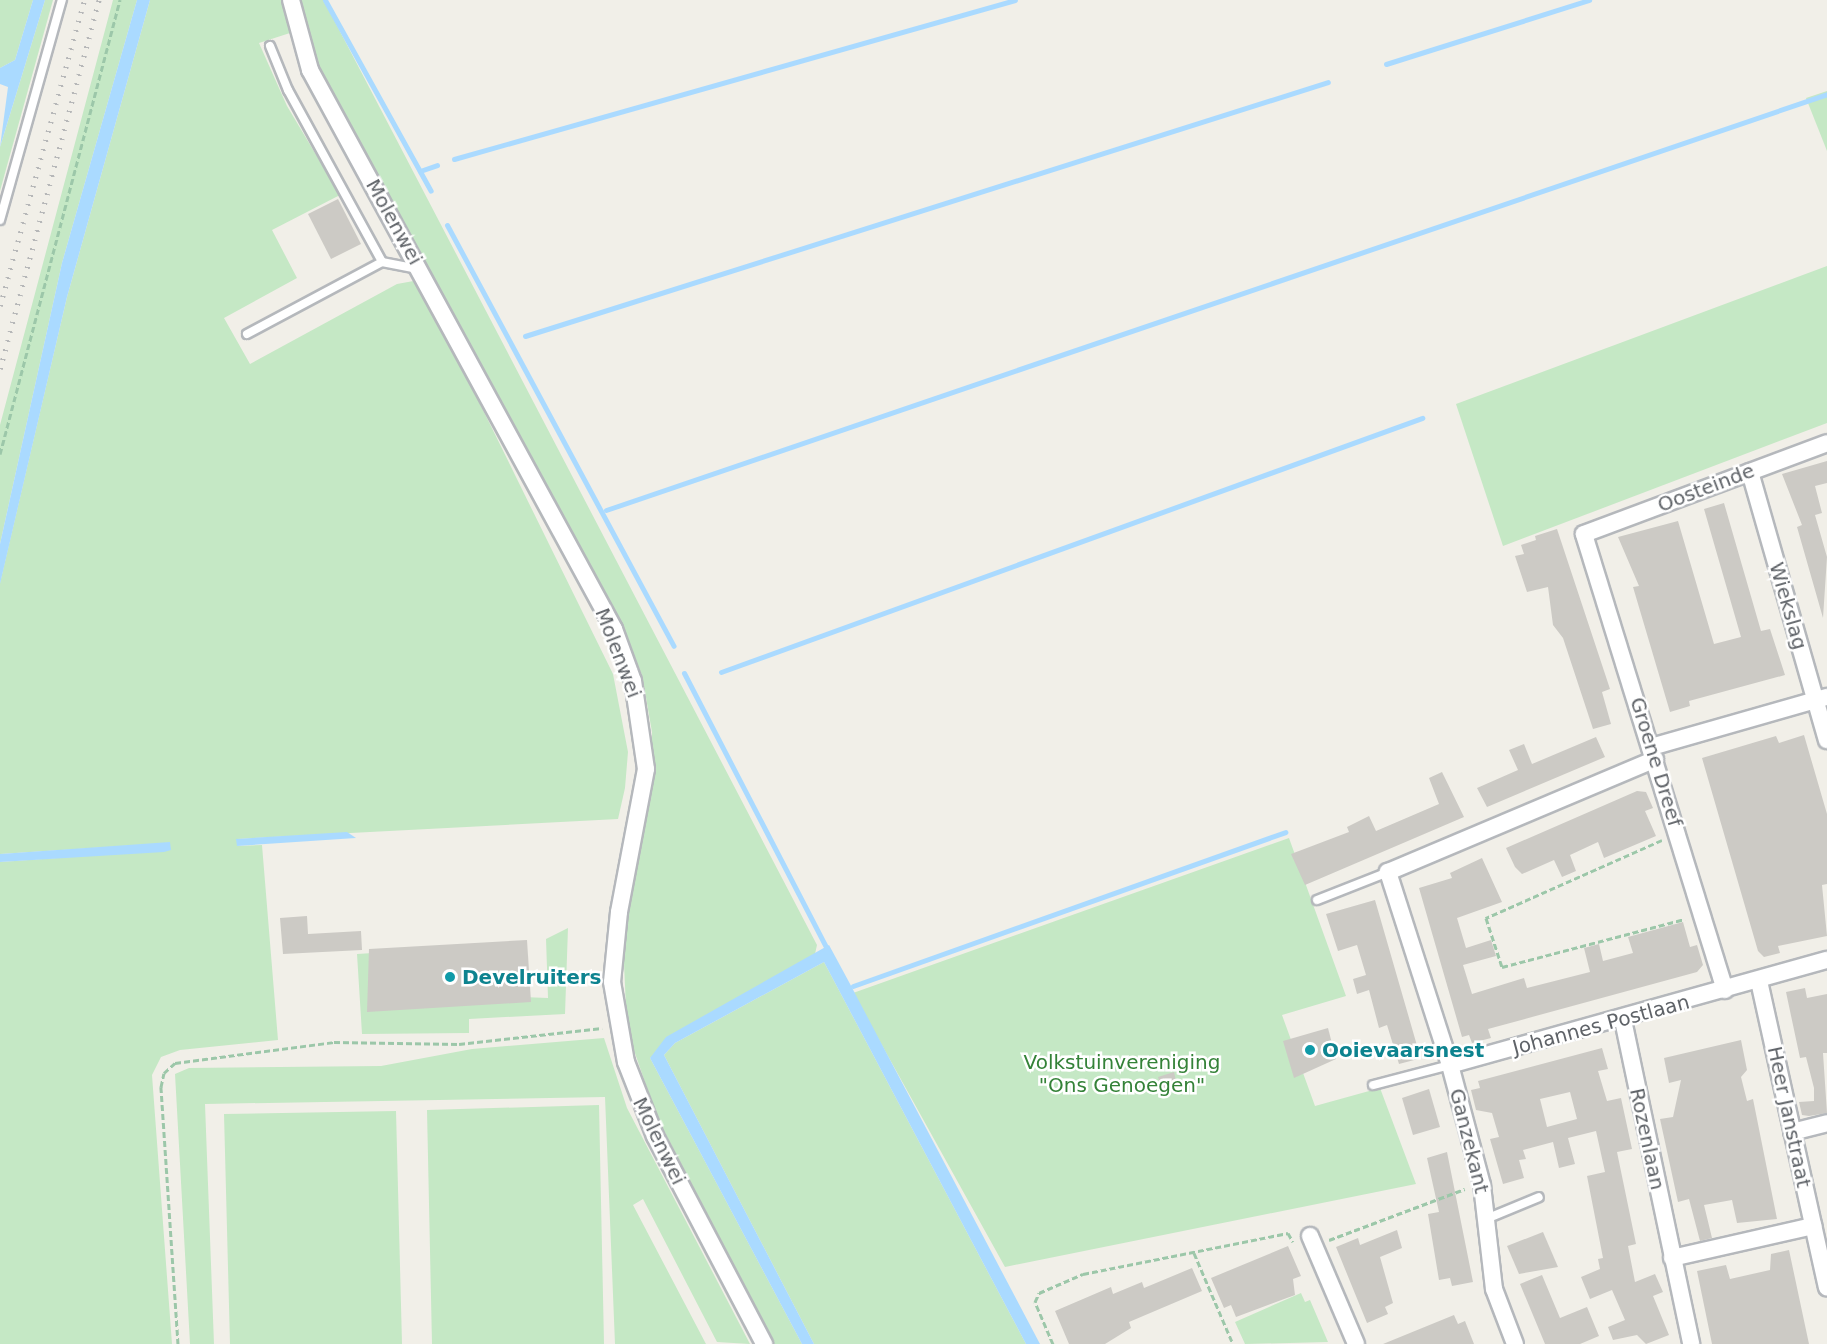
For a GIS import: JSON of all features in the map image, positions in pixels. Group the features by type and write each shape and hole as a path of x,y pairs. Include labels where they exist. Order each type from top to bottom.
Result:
{"street":[{"name":"Molenwei","path":"291,0 310,70 614,629 633,681 646,769 615,944 612,982 626,1062 655,1136 764,1344"},
{"name":"Oosteinde","path":"1584,534 1827,443"},
{"name":"Wiekslag","path":"1750,472 1821,699 1827,740"},
{"name":"Groene Dreef","path":"1584,534 1725,990"},
{"path":"1388,872 1653,753 1821,699"},
{"name":"Ganzekant","path":"1388,872 1450,1065 1482,1185 1494,1289 1515,1344"},
{"name":"Johannes Postlaan","path":"1450,1065 1623,1020 1827,960"},
{"name":"Heer Janstraat","path":"1759,981 1813,1226 1825,1267 1827,1288"},
{"name":"Rozenlaan","path":"1623,1020 1691,1344"},
{"path":"1792,1132 1827,1123"},
{"path":"1672,1258 1813,1226"},
{"path":"1310,1236 1356,1344"}],"lane":[{"path":"0,220 62,0"},
{"path":"270,46 382,262"},
{"path":"247,334 382,262 420,269"},
{"path":"1317,900 1388,872"},
{"name":"Johannes Postlaan","path":"1373,1085 1450,1065"},
{"path":"1486,1219 1539,1197"}],"path":[{"path":"0,454 120,0"},
{"path":"1677,833 1486,918 1502,967 1702,914"},
{"path":"178,1344 161,1087 164,1073 175,1063 334,1042 459,1044 619,1026"},
{"path":"1053,1344 1035,1302 1039,1293 1083,1274 1288,1233 1292,1243 1317,1233 1321,1244 1437,1196 1482,1185"},
{"path":"1194,1253 1233,1344"}],"green space":[{"path":"0,0 33,0 15,60 0,68"},
{"path":"45,0 53,0 0,191 0,147"},
{"path":"113,0 137,0 62,263 0,544 0,425"},
{"path":"150,0 284,0 290,33 259,43 287,106 340,195 272,230 297,278 224,318 250,364 397,284 419,280 613,674 628,752 625,788 618,819 237,839 237,846 262,845 278,1040 180,1050 161,1057 152,1075 172,1344 0,1344 0,862 143,852 170,843 0,854 0,583 67,297"},
{"path":"300,0 323,0 333,18 817,945 815,954 650,1058 802,1344 774,1344 657,1117 627,1030 623,941 652,779 652,732 642,675 590,566 307,48"},
{"path":"1827,91 1827,151 1806,98"},
{"path":"1827,266 1827,423 1503,546 1456,404"},
{"name":"Volkstuinvereniging \"Ons Genoegen\"","path":"1289,838 1346,996 1282,1015 1315,1106 1380,1088 1416,1184 1005,1267 853,993"},
{"name":"Develruiters","path":"568,928 565,1014 469,1019 469,1033 362,1034 357,954 517,944 522,997 548,998 546,939"},
{"path":"824,962 1026,1344 814,1344 664,1055 675,1043"},
{"path":"604,1038 627,1108 750,1344 717,1342 643,1199 633,1205 706,1344 615,1344 605,1097 205,1104 214,1344 190,1344 175,1074 189,1068 381,1066 472,1049"},
{"path":"599,1105 604,1344 432,1344 427,1110"},
{"path":"396,1111 402,1344 230,1344 224,1114"},
{"path":"1301,1293 1305,1302 1310,1300 1328,1342 1245,1344 1235,1322"}],"water":[{"path":"33,0 45,0 0,147 8,87 0,84 0,68 15,60"},
{"path":"137,0 150,0 67,297 0,584 0,544 62,263"},
{"path":"347,832 356,838 237,846 236,839"},
{"path":"170,842 171,850 164,852 0,862 0,854"},
{"path":"829,945 1040,1344 1026,1344 824,962 675,1043 664,1055 814,1344 802,1344 650,1058 666,1037"}],"building":[{"path":"338,199 361,244 331,259 308,214"},
{"path":"1827,461 1827,483 1815,486 1822,513 1815,515 1827,557 1823,618 1797,527 1802,525 1782,474"},
{"path":"1724,503 1761,631 1770,629 1785,675 1689,701 1690,706 1670,712 1633,587 1639,586 1618,537 1678,521 1714,644 1741,637 1704,509"},
{"path":"1557,529 1610,689 1602,692 1611,724 1593,729 1563,638 1553,625 1548,587 1527,592 1515,556 1524,554 1521,545 1536,540 1535,536"},
{"path":"1804,735 1827,814 1827,884 1822,885 1827,936 1778,946 1780,953 1764,957 1758,951 1702,758 1776,736 1779,743"},
{"path":"1596,737 1605,757 1487,807 1477,788 1518,770 1509,750 1524,744 1532,764"},
{"path":"1442,772 1464,817 1305,885 1291,854 1349,832 1347,827 1369,816 1376,831 1439,804 1429,778"},
{"path":"1637,791 1646,792 1653,808 1645,811 1656,836 1604,858 1598,842 1570,855 1576,871 1562,877 1554,860 1522,874 1515,867 1506,848"},
{"path":"1482,858 1502,902 1457,918 1466,948 1491,940 1496,956 1463,965 1472,994 1524,978 1527,988 1590,972 1584,948 1599,944 1603,961 1633,953 1628,937 1683,922 1690,947 1697,945 1703,965 1697,972 1488,1029 1491,1038 1472,1043 1469,1035 1462,1037 1419,888 1452,878 1450,873"},
{"path":"1375,900 1418,1049 1418,1059 1399,1064 1387,1025 1379,1028 1369,990 1357,994 1353,979 1366,975 1357,945 1338,951 1326,914"},
{"path":"307,916 308,934 361,931 362,950 283,954 280,918"},
{"name":"Develruiters","path":"527,940 531,1002 367,1012 369,949"},
{"path":"1805,988 1807,998 1827,994 1827,1053 1823,1053 1827,1113 1809,1116 1802,1115 1799,1102 1814,1101 1814,1088 1806,1057 1800,1058 1786,992"},
{"name":"Ooievaarsnest","path":"1328,1028 1336,1059 1294,1078 1283,1041"},
{"path":"1741,1040 1747,1070 1741,1077 1747,1101 1753,1099 1777,1219 1737,1223 1732,1200 1704,1205 1712,1238 1700,1241 1689,1199 1678,1202 1660,1119 1673,1117 1681,1080 1669,1083 1664,1058"},
{"path":"1602,1048 1608,1069 1598,1071 1607,1101 1621,1098 1632,1149 1617,1152 1636,1244 1628,1246 1635,1282 1655,1274 1663,1292 1653,1296 1669,1335 1646,1344 1637,1335 1613,1340 1608,1327 1625,1320 1612,1290 1590,1299 1581,1277 1600,1269 1598,1259 1603,1258 1587,1176 1605,1172 1596,1131 1568,1138 1575,1164 1559,1168 1553,1142 1523,1150 1526,1159 1519,1160 1524,1178 1503,1184 1490,1139 1499,1137 1492,1113 1476,1110 1471,1090 1480,1088 1478,1081","holes":["1570,1092 1577,1119 1547,1127 1540,1099"]},
{"path":"1174,1072 1178,1090 1163,1094 1158,1077"},
{"path":"1429,1089 1440,1127 1413,1135 1402,1098"},
{"path":"1447,1152 1473,1282 1452,1286 1450,1278 1439,1280 1428,1214 1439,1212 1427,1158"},
{"path":"1397,1230 1402,1248 1380,1257 1393,1303 1385,1307 1388,1314 1367,1323 1336,1247 1358,1238 1360,1245"},
{"path":"1543,1232 1558,1267 1519,1274 1507,1246"},
{"path":"1288,1246 1301,1276 1293,1279 1295,1295 1236,1317 1231,1305 1224,1308 1211,1278"},
{"path":"1789,1250 1809,1344 1712,1344 1697,1271 1726,1265 1730,1279 1770,1270 1771,1254"},
{"path":"1192,1268 1202,1291 1129,1322 1131,1328 1105,1344 1069,1344 1055,1311 1111,1287 1113,1294 1142,1282 1144,1288"},
{"path":"1542,1275 1560,1318 1587,1307 1599,1336 1580,1344 1545,1344 1520,1284"},
{"path":"1454,1315 1458,1324 1465,1321 1474,1344 1383,1344"}],"waterway":[{"path":"325,0 431,191"},
{"path":"454,159 1015,0"},
{"path":"1386,64 1589,0"},
{"path":"525,336 1328,82"},
{"path":"606,510 1827,94"},
{"path":"420,171 437,165"},
{"path":"447,225 674,646"},
{"path":"721,672 1422,418"},
{"path":"684,673 829,953"},
{"path":"853,986 1285,832"}],"railway":[{"path":"0,306 84,0"},
{"path":"0,369 99,0"}],"place":[{"name":"Develruiters","path":"450,977"},
{"name":"Ooievaarsnest","path":"1310,1050"}]}
